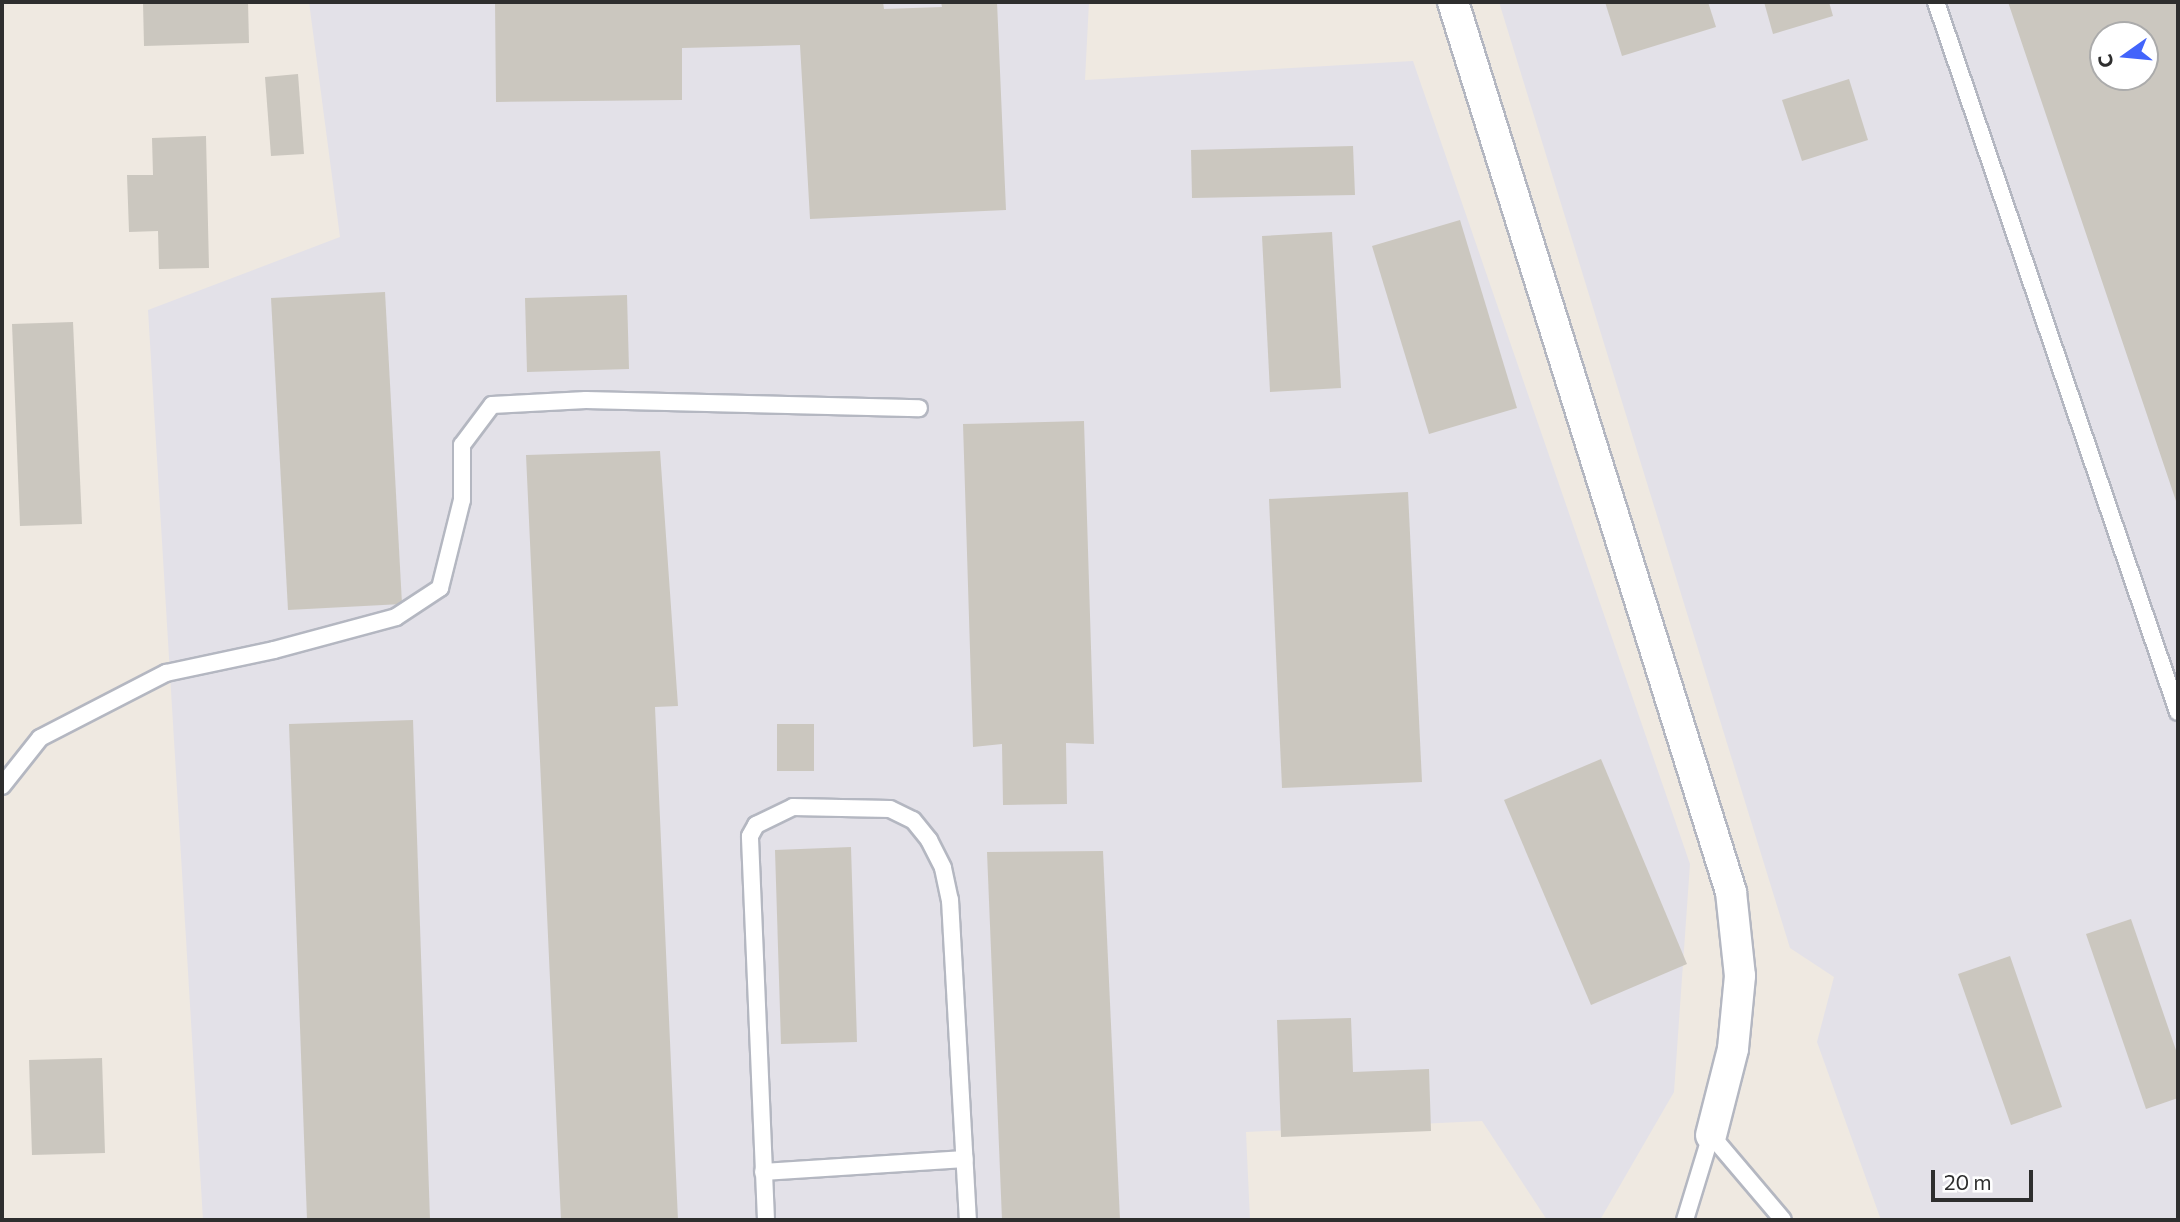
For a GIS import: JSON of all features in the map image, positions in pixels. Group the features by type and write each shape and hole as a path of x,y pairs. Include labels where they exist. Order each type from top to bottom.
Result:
{"street":[{"path":"1453,2 1731,892 1740,976 1733,1049 1711,1135"}],"lane":[{"path":"1936,2 2178,712"},
{"path":"2,786 40,738 166,673 274,650 397,617 440,588 462,500 462,445 492,405 586,400 919,408"},
{"path":"766,1220 750,836 756,825 793,807 890,809 913,820 929,840 943,868 950,900 968,1220"},
{"path":"1685,1220 1711,1135"},
{"path":"1711,1135 1783,1220"},
{"path":"763,1172 965,1159"}],"shaded area":[{"path":"309,2 1089,2 1085,80 1413,61 1690,864 1674,1092 1600,1220 1547,1220 1482,1121 1246,1132 1250,1220 203,1220 148,310 340,237"},
{"path":"1499,2 2178,2 2178,1220 1881,1220 1817,1042 1834,977 1790,948"}],"building":[{"path":"143,2 248,2 249,43 144,46"},
{"path":"495,2 883,2 884,9 942,7 941,2 997,2 1006,210 810,219 800,45 682,48 682,100 496,102"},
{"path":"1605,2 1708,2 1716,27 1622,56"},
{"path":"1764,2 1829,2 1833,16 1773,34"},
{"path":"2008,2 2178,2 2178,507"},
{"path":"298,74 304,154 271,156 265,77"},
{"path":"1849,79 1868,140 1802,161 1782,100"},
{"path":"206,136 209,268 159,269 158,231 129,232 127,175 153,175 152,138"},
{"path":"1353,146 1355,195 1192,198 1191,150"},
{"path":"1460,220 1517,408 1429,434 1372,246"},
{"path":"1332,232 1341,388 1270,392 1262,236"},
{"path":"385,292 402,604 288,610 271,298"},
{"path":"627,295 629,369 527,372 525,298"},
{"path":"73,322 82,524 20,526 12,324"},
{"path":"1084,421 1094,744 1066,743 1067,804 1003,805 1002,744 973,747 963,424"},
{"path":"660,451 678,706 655,707 678,1220 561,1220 526,455"},
{"path":"1408,492 1422,782 1282,788 1269,499"},
{"path":"413,720 430,1220 307,1220 289,724"},
{"path":"777,724 814,724 814,771 777,771"},
{"path":"1601,759 1687,964 1591,1005 1504,800"},
{"path":"851,847 857,1042 781,1044 775,850"},
{"path":"1103,851 1120,1220 1002,1220 987,852"},
{"path":"2131,919 2178,1056 2178,1098 2146,1109 2086,934"},
{"path":"2010,956 2062,1107 2011,1125 1958,974"},
{"path":"1351,1018 1353,1072 1429,1069 1431,1131 1281,1137 1277,1020"},
{"path":"102,1058 105,1153 32,1155 29,1060"}]}
